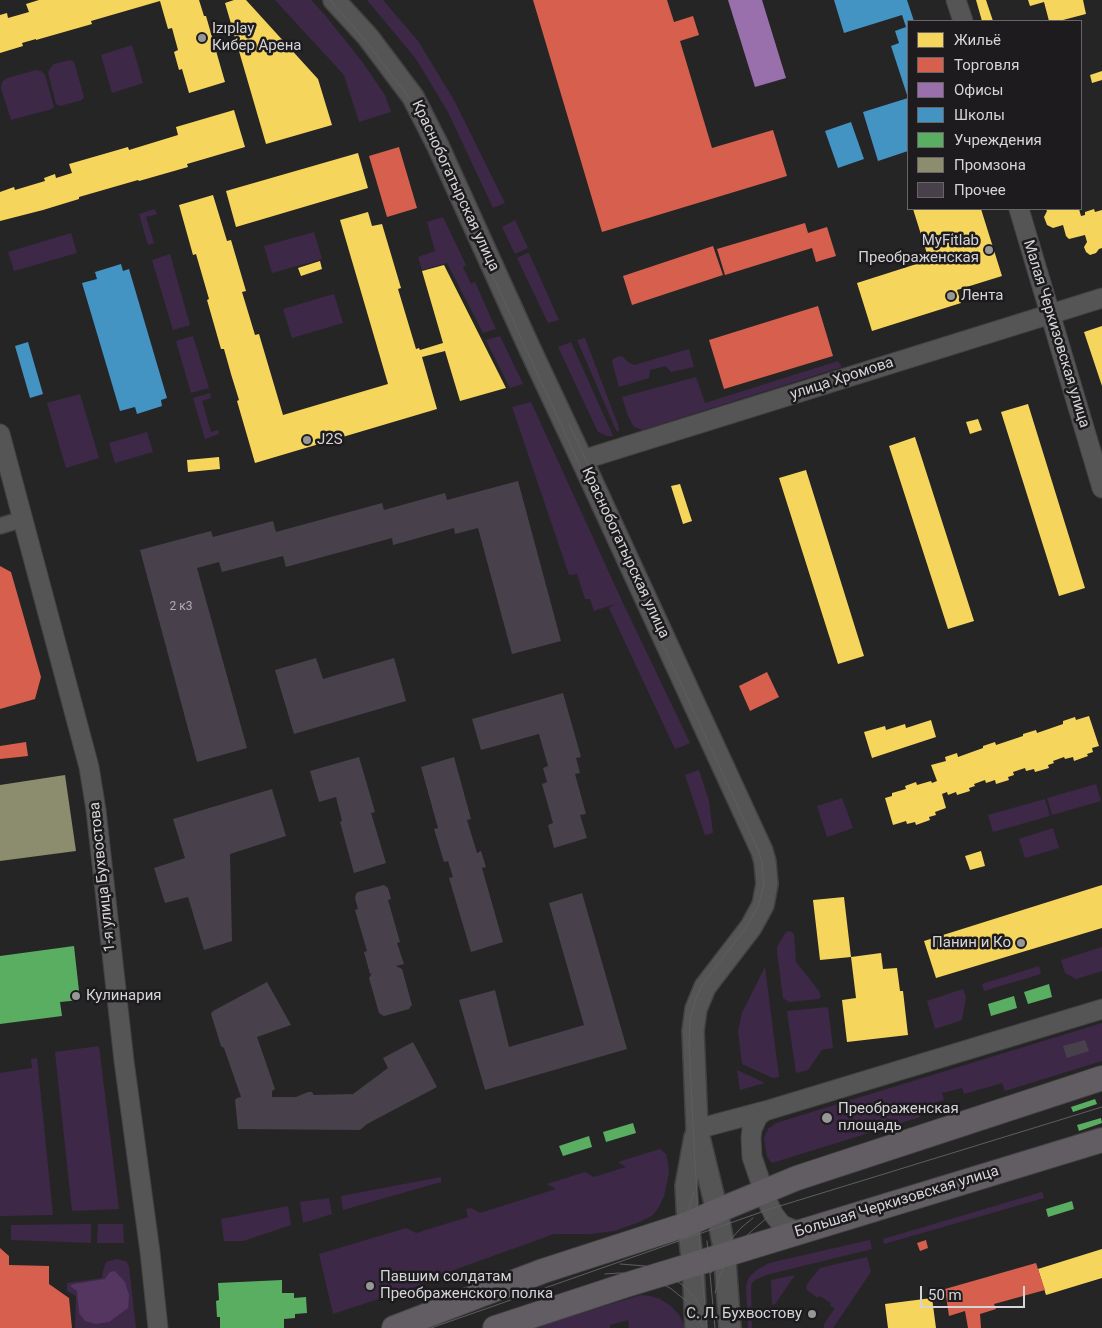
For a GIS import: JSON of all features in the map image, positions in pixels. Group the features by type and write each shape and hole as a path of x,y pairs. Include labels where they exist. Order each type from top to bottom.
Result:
{"main road":[{"name":"Краснобогатырская улица","path":"334,0 368,38 413,97 438,146 529,347 757,837 765,862 767,884 763,905 742,940 709,981 699,999 694,1020 692,1044 697,1129 717,1211 725,1256 730,1328"},
{"path":"394,1328 543,1272 688,1224 797,1178 1102,1078"},
{"name":"Краснобогатырская улица","path":"696,1328 686,1186 697,1129"},
{"name":"Большая Черкизовская улица","path":"693,1265 1102,1140"},
{"path":"495,1328 693,1265"}],"street":[{"path":"956,0 963,20"},
{"name":"Малая Черкизовская улица","path":"1019,210 1102,488"},
{"name":"улица Хромова","path":"582,460 1102,298"},
{"name":"1-я улица Бухвостова","path":"0,434 89,767 96,810 123,1051 150,1252 158,1328"},
{"path":"0,526 23,519"},
{"path":"697,1129 765,1111 1102,1009"},
{"path":"765,1111 754,1122 751,1138 752,1157 770,1209 782,1224 802,1232"}],"shaded area":[{"path":"275,0 311,0 363,63 385,95 391,112 359,122 344,75"},
{"path":"367,0 383,0 418,41 454,100 505,203 493,208 448,112 416,59"},
{"path":"132,45 143,83 112,93 101,55"},
{"path":"70,60 74,62 84,97 82,100 60,106 56,104 48,72 54,64"},
{"path":"36,70 41,71 45,75 54,107 11,120 1,88 2,82 7,78"},
{"path":"155,209 157,214 146,217 154,243 148,245 139,214"},
{"path":"443,217 466,265 463,267 471,284 475,282 496,329 483,333 447,263 422,270 418,257 435,251 427,222"},
{"path":"515,220 528,248 515,254 502,227"},
{"path":"314,232 322,259 272,273 264,246"},
{"path":"71,233 77,253 14,271 8,252"},
{"path":"528,253 559,320 548,323 517,258"},
{"path":"170,254 190,325 173,330 152,260"},
{"path":"334,294 343,323 292,338 283,309"},
{"path":"193,336 209,388 191,393 176,341"},
{"path":"500,336 523,384 510,388 486,340"},
{"path":"585,338 618,425 619,430 617,432 577,340"},
{"path":"571,342 613,436 607,436 598,432 558,347"},
{"path":"689,349 694,367 671,372 666,366 650,370 649,378 619,387 612,362 613,359 619,356 623,357 634,365"},
{"path":"838,361 842,367 642,430 634,427 622,397 696,377 705,403"},
{"path":"210,393 211,398 202,401 211,432 218,430 219,434 205,439 193,398"},
{"path":"80,394 99,458 66,468 47,403"},
{"path":"531,402 622,601 690,743 675,749 609,608 615,604 594,611 590,599 585,599 577,574 569,575 512,407"},
{"path":"147,432 153,452 115,463 109,443"},
{"path":"699,770 709,801 713,833 705,835 685,775"},
{"path":"1096,784 1101,801 1052,815 1047,798"},
{"path":"842,798 853,828 827,837 817,806"},
{"path":"1045,799 1050,816 993,832 988,815"},
{"path":"1053,828 1059,848 1025,858 1019,839"},
{"path":"790,931 794,934 796,962 819,991 821,996 819,999 789,1002 783,998 777,947 786,932"},
{"path":"1102,947 1102,971 1076,979 1065,973 1061,960"},
{"path":"1039,966 1041,974 984,991 982,984"},
{"path":"765,967 779,1077 773,1078 742,1064 738,1031 742,1013"},
{"path":"963,989 966,997 962,1020 935,1029 927,1001"},
{"path":"828,1007 833,1048 822,1050 808,1070 796,1073 787,1011"},
{"path":"1102,1023 1102,1061 1005,1091 1002,1083 964,1094 962,1088 942,1093 944,1100 918,1107 920,1117 772,1163 767,1157 764,1138 768,1129 776,1123"},
{"path":"99,1046 119,1209 72,1211 55,1052"},
{"path":"37,1058 53,1215 0,1216 0,1073 32,1068 31,1059"},
{"path":"737,1070 765,1083 740,1090"},
{"path":"660,1149 666,1154 669,1173 664,1196 652,1216 614,1231 590,1234 554,1234 440,1275 421,1285 333,1314 319,1254 406,1228 416,1233 468,1217 466,1209 471,1208 480,1213 556,1189 547,1184 585,1172 594,1177 626,1167 618,1162"},
{"path":"441,1177 441,1182 343,1210 341,1196"},
{"path":"1042,1192 1044,1198 884,1244 883,1239"},
{"path":"329,1198 332,1214 303,1223 300,1202"},
{"path":"288,1206 291,1225 243,1241 224,1241 221,1219"},
{"path":"91,1224 91,1243 11,1240 11,1225"},
{"path":"98,1224 123,1224 124,1243 97,1243"},
{"path":"870,1240 872,1249 766,1275 755,1280 751,1287 752,1328 748,1328 746,1286 749,1277 757,1270 769,1263"},
{"path":"867,1257 871,1272 833,1328 824,1328 824,1324 835,1308 830,1306 831,1303 819,1296 818,1298 808,1291 806,1288 807,1284 820,1268"},
{"path":"117,1259 127,1262 129,1267 136,1328 75,1328 76,1296 67,1291 67,1283 102,1278 106,1262"},
{"path":"115,1271 125,1282 129,1295 128,1308 109,1322 96,1324 85,1321 79,1313 77,1291 70,1286 105,1279 110,1272"},
{"path":"795,1275 775,1304 772,1305 771,1280"},
{"path":"641,1295 660,1299 671,1306 679,1315 686,1328 629,1328 628,1320 610,1325 610,1328 531,1328"}],"building: Жильё":[{"path":"39,0 199,0 204,16 206,16 225,82 189,93 182,69 179,70 174,52 178,50 172,28 168,29 160,1 91,21 92,24 22,43 23,46 0,53 0,15 7,13 8,18 29,12 26,4"},
{"path":"234,0 246,0 318,79 332,125 266,144 225,3"},
{"path":"976,0 986,0 993,20 982,20"},
{"path":"1028,0 1083,0 1086,14 1063,20 1049,20 1044,2 1030,6"},
{"path":"1102,71 1102,80 1092,83 1090,75"},
{"path":"234,110 245,147 187,164 188,167 0,221 0,192 14,187 15,190 45,181 44,178 55,174 56,178 72,173 69,164 128,147 129,150 178,135 176,127"},
{"path":"358,153 368,188 236,227 226,191"},
{"path":"213,195 227,241 231,240 246,291 242,292 255,335 259,334 283,415 388,384 340,220 368,212 372,226 382,224 401,288 398,289 416,349 419,348 420,350 443,343 422,271 444,265 506,388 460,401 445,351 422,357 437,409 255,463 224,349 221,349 196,254 193,255 179,205"},
{"path":"1094,209 1095,212 1102,210 1102,248 1090,255 1084,247 1087,242 1085,235 1069,239 1066,236 1063,225 1053,228 1047,225 1044,217 1047,211 1079,210 1081,216 1085,215 1085,212"},
{"path":"913,210 981,210 1002,276 957,290 961,303 872,331 857,283 929,260"},
{"path":"320,261 322,269 301,276 298,268"},
{"path":"1102,326 1102,386 1084,332"},
{"path":"1028,404 1085,588 1059,596 1001,412"},
{"path":"978,419 982,430 970,434 966,422"},
{"path":"915,437 974,621 948,629 889,446"},
{"path":"219,457 220,469 188,472 187,460"},
{"path":"806,470 864,656 838,664 779,478"},
{"path":"680,484 692,521 683,524 671,486"},
{"path":"1089,716 1099,746 1092,748 1093,752 1087,754 1088,756 1074,761 1073,757 1065,759 1064,757 1053,761 1054,763 1048,765 1049,768 1035,772 1034,769 1026,771 1025,768 1013,772 1014,775 1008,777 1009,780 996,784 995,780 986,783 985,780 974,784 975,786 969,788 970,791 957,795 956,792 948,795 947,792 942,794 946,808 935,812 936,815 929,817 930,820 916,825 915,822 907,824 906,821 893,825 885,798 892,796 892,793 906,789 905,786 916,782 917,785 937,781 931,765 946,761 945,757 957,753 958,757 995,742 996,745 1023,736 1023,734 1036,730 1037,733 1063,724 1063,721 1075,717 1076,720"},
{"path":"931,720 936,737 872,758 864,732 885,726 886,730 905,724 906,728"},
{"path":"981,851 985,866 970,870 965,856"},
{"path":"1102,885 1102,928 936,978 924,941"},
{"path":"844,897 851,957 820,960 813,900"},
{"path":"881,953 883,969 897,968 900,991 903,991 908,1035 847,1042 842,1000 856,998 851,957"},
{"path":"1102,1249 1102,1278 1046,1295 1038,1269"},
{"path":"932,1298 936,1328 888,1328 885,1304"}],"building: Торговля":[{"path":"533,0 667,0 674,22 693,16 699,35 680,41 712,148 773,130 787,176 602,232"},
{"path":"399,147 417,208 387,217 369,156"},
{"path":"805,223 808,233 827,227 836,256 816,262 812,248 725,275 717,249"},
{"path":"713,246 723,275 632,305 623,276"},
{"path":"818,306 833,356 724,389 709,340"},
{"path":"0,566 11,572 41,677 35,699 0,709"},
{"path":"767,672 779,697 750,711 739,686"},
{"path":"26,742 28,756 0,759 0,746"},
{"path":"926,1240 928,1248 920,1251 917,1243"},
{"path":"0,1248 9,1256 9,1265 49,1266 49,1284 69,1298 72,1328 0,1328"},
{"path":"1036,1263 1045,1290 994,1304 996,1309 980,1314 981,1328 968,1328 965,1311 949,1316 945,1289"}],"building: Офисы":[{"path":"728,0 762,0 786,78 755,87"}],"building: Школы":[{"path":"834,0 907,0 914,20 907,20 907,95 891,46 899,43 895,31 906,27 902,15 844,33"},
{"path":"907,98 907,151 878,161 863,112"},
{"path":"851,122 864,159 838,168 825,131"},
{"path":"121,264 123,271 129,269 167,398 161,400 162,406 137,414 135,407 120,411 82,283 97,279 95,272"},
{"path":"28,342 43,394 30,398 15,346"}],"building: Учреждения":[{"path":"74,946 80,1000 60,1002 62,1016 0,1024 0,956"},
{"path":"1049,984 1052,997 1028,1004 1024,992"},
{"path":"1014,996 1017,1008 991,1016 988,1004"},
{"path":"1095,1099 1097,1104 1073,1112 1071,1107"},
{"path":"1101,1118 1102,1123 1079,1131 1077,1125"},
{"path":"633,1123 636,1133 606,1142 603,1132"},
{"path":"589,1136 592,1147 563,1156 559,1146"},
{"path":"1072,1201 1074,1209 1048,1217 1046,1209"},
{"path":"282,1280 282,1293 294,1293 294,1298 306,1297 307,1313 295,1314 295,1318 284,1319 284,1328 220,1328 220,1317 217,1317 216,1301 219,1300 218,1283"}],"building: Промзона":[{"path":"65,775 76,851 0,861 0,785"}],"building: Прочее":[{"path":"518,481 561,641 512,654 478,528 455,534 454,528 393,545 392,538 286,567 283,556 222,572 219,562 197,568 247,748 197,762 140,550 211,531 213,537 273,521 276,532 382,503 384,510 445,493 447,500"},
{"path":"316,658 323,679 394,658 406,701 294,734 275,670"},
{"path":"563,693 581,757 576,758 580,773 575,774 586,814 580,815 587,838 554,848 548,825 553,823 542,784 547,782 543,768 548,766 539,734 481,750 472,719"},
{"path":"359,757 375,812 371,813 386,863 354,873 340,822 342,821 336,797 319,802 310,771"},
{"path":"454,757 471,819 467,820 477,853 481,851 486,867 482,868 503,942 471,952 449,878 453,877 448,861 444,862 434,829 438,828 421,767"},
{"path":"272,789 286,836 230,854 232,941 204,950 188,897 165,903 154,868 185,858 173,819"},
{"path":"384,885 388,888 391,899 388,900 400,942 397,943 404,964 396,966 402,969 412,1005 409,1009 384,1016 379,1013 369,978 372,973 370,974 364,952 367,951 355,910 358,909 355,898 358,892"},
{"path":"582,893 627,1049 485,1090 459,1000 495,990 509,1047 584,1025 549,903"},
{"path":"267,982 291,1025 257,1037 275,1089 272,1091 272,1097 296,1097 308,1092 312,1092 314,1095 353,1094 388,1068 383,1058 413,1042 437,1087 367,1124 360,1130 238,1129 235,1100 241,1097 211,1014 213,1011"},
{"path":"1085,1040 1089,1051 1067,1058 1063,1046"}],"tram line":[{"path":"330,0 365,40 410,99 435,148 759,852 764,884 759,904 748,925 702,985 690,1020 689,1044 694,1144 707,1328"},
{"path":"569,424 620,533"},
{"path":"431,1328 770,1209 1102,1107"},
{"path":"657,1245 675,1231 683,1220 694,1191"},
{"path":"715,1293 720,1275 732,1253 742,1240 768,1217"},
{"path":"711,1273 718,1257 729,1241 753,1218"},
{"path":"707,1241 715,1328"},
{"path":"620,1264 645,1266 666,1273 686,1288 704,1312"},
{"path":"605,1274 635,1274 650,1278 670,1288 689,1303 704,1328"}],"place":[{"name":"Izıplay Кибер Арена","path":"202,38"},
{"name":"MyFitlab Преображенская","path":"989,250"},
{"name":"Лента","path":"951,296"},
{"name":"J2S","path":"307,440"},
{"name":"Панин и Ко","path":"1021,943"},
{"name":"Кулинария","path":"76,996"},
{"name":"Преображенская площадь","path":"827,1118"},
{"name":"Павшим солдатам Преображенского полка","path":"370,1286"},
{"name":"С. Л. Бухвостову","path":"812,1314"}]}
